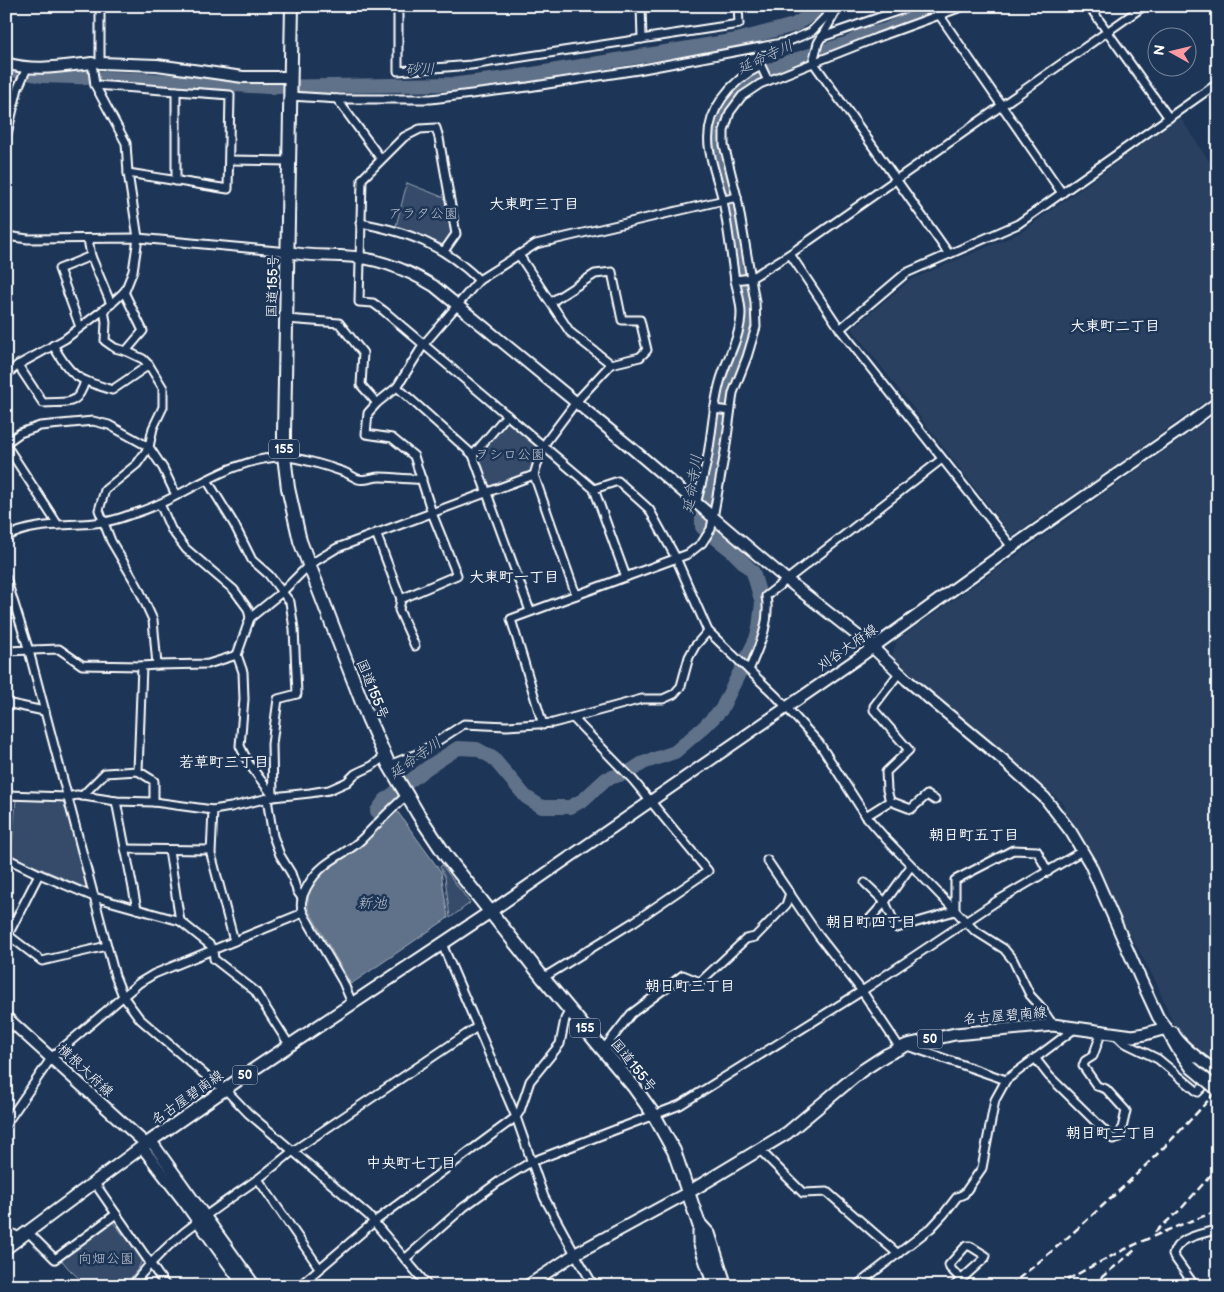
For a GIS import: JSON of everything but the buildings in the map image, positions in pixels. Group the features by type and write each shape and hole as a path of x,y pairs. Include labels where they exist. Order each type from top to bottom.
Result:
{"highway":[{"name":"国道155号","path":"292,6 284,456 294,518 309,566 368,718 398,781 446,856 543,978 634,1087 654,1115 671,1144 720,1286"}],"main road":[{"name":"名古屋碧南線","path":"6,1248 146,1144 225,1089 490,912"},
{"name":"名古屋碧南線","path":"689,1192 787,1133 860,1072 886,1055 904,1047 955,1034 1053,1025 1133,1036 1166,1028"},
{"path":"1166,1028 1192,1068 1218,1090"}],"street":[{"path":"6,375 18,365 65,339 104,310 124,292 133,271 138,238 128,174 126,143 94,85 100,6"},
{"path":"398,6 398,71 471,65 739,24 738,6"},
{"path":"641,6 642,39"},
{"path":"813,62 820,40 838,6"},
{"path":"290,96 337,99 431,99 528,87 638,70 788,42 811,32 838,6"},
{"path":"820,40 912,6"},
{"path":"544,725 511,619 688,554 702,543 711,530 733,393 756,327 756,302 724,145 726,120 730,112 749,90 768,80 964,6"},
{"path":"1089,6 1169,118"},
{"path":"735,280 751,278 790,254 1144,6"},
{"path":"940,16 1062,193"},
{"path":"813,62 949,254"},
{"path":"6,63 27,68 95,64 157,65 243,77 290,77"},
{"path":"696,504 707,459 720,380 737,337 741,313 723,200 709,147 709,130 728,90 747,73 761,66 768,80"},
{"path":"6,138 18,88 27,68"},
{"path":"840,328 906,273 1018,224 1218,82"},
{"path":"94,85 230,95 228,189 128,174"},
{"path":"176,91 176,181"},
{"path":"337,99 381,159"},
{"path":"714,116 726,120"},
{"path":"444,250 456,234 439,138 436,128 420,130 404,137 362,178 359,302 373,303 594,488 626,577"},
{"path":"230,160 289,162"},
{"path":"401,599 457,575 432,513 414,456 392,438 366,434 368,413 397,387 424,344 457,304 479,280 536,244 736,197"},
{"path":"360,223 394,230 444,250 463,264 479,280"},
{"path":"6,236 28,239 138,238 304,255 360,257 379,261 418,277 434,286 576,402 787,580 872,647 899,673 1002,759 1045,798 1071,832 1090,864 1158,1017 1166,1028"},
{"path":"88,238 91,256 111,304"},
{"path":"790,254 840,328 1012,547"},
{"path":"520,255 570,332 611,364"},
{"path":"80,328 58,269 91,256"},
{"path":"551,302 595,274 612,272 622,320 640,320 648,350 640,357 611,364 576,402 543,446 534,475 576,595"},
{"path":"124,292 143,331 126,351"},
{"path":"104,310 106,322 105,341 115,348 143,359 149,365 163,388 163,406 153,428 149,448 137,464 105,490 99,510 111,541 138,586 153,620 157,665"},
{"path":"286,319 339,323 363,353 361,384 377,403"},
{"path":"53,345 60,358 73,374 84,381 112,390 149,365"},
{"path":"18,365 42,403 75,401 80,395 84,381"},
{"path":"397,387 473,456 530,611"},
{"name":"刈谷大府線","path":"490,912 651,802 668,788 872,647 1218,402"},
{"path":"714,409 730,411"},
{"path":"473,456 507,415"},
{"path":"58,525 6,444 20,433 31,428 93,421 109,425 149,448 163,468 176,495"},
{"path":"6,537 21,530 103,522 131,515 160,504 229,469 273,457 284,456 321,465 365,480 378,477 410,480 422,479"},
{"path":"748,670 761,643 768,617 766,596 942,458"},
{"path":"250,618 282,592 309,566 337,548 534,475"},
{"path":"208,480 234,524 252,560 269,575 290,602 297,672 297,694 278,699 272,744 270,798 273,836 297,891 302,898"},
{"path":"594,488 618,481 649,509 676,558 708,631 786,706 819,743 866,816 911,866 974,930 1004,949 1013,960 1030,995 1053,1025"},
{"path":"160,504 172,529 186,549 234,590 248,609 250,618 238,655 243,672 244,700 240,746 270,798"},
{"path":"376,533 401,599 399,610 415,646"},
{"path":"6,578 28,651 114,976 123,996 140,1019 212,1081 225,1089 248,1113 374,1222 428,1286"},
{"path":"6,795 67,797 77,795 116,801 154,802 213,810 270,798 328,790 347,782 355,774 372,766 419,753 464,724 544,725 642,699 663,699 674,694 681,686 695,646 708,631"},
{"path":"6,651 59,649 82,665 208,664 238,655"},
{"path":"138,771 142,666"},
{"path":"890,801 886,772 909,750 874,710 874,706 899,673"},
{"path":"6,703 44,711"},
{"path":"543,978 635,921 708,871 619,764 573,718"},
{"path":"82,796 105,773 138,771 154,780 154,802"},
{"path":"352,1003 343,982 301,909 302,898 306,889 323,866 361,840 378,821 407,795"},
{"path":"890,801 911,809 927,795 935,800"},
{"path":"116,801 136,909"},
{"path":"866,816 890,801"},
{"path":"213,810 210,850 234,942"},
{"path":"125,849 210,850"},
{"path":"169,850 180,921"},
{"path":"955,911 955,880 1013,850 1037,851 1048,872"},
{"path":"405,1258 464,1207 530,1162 680,1105 862,991 997,901 1082,851"},
{"path":"6,858 94,897 180,921 210,945 213,950 214,959 255,991 290,1046"},
{"path":"767,860 818,934 904,1047 1006,1080"},
{"path":"866,923 885,902 911,866"},
{"path":"39,874 8,935 42,961 107,946"},
{"path":"865,883 885,902 897,928 955,911"},
{"path":"604,1050 631,1014 684,975 700,982 746,939 755,937 786,905 790,893"},
{"path":"6,1124 52,1057 139,983 154,974 303,913"},
{"path":"442,944 516,1117 530,1162 544,1197 594,1286"},
{"path":"1114,1033 1123,1042 1158,1059 1198,1092 1217,1072 1199,1059 1175,1037 1151,991 1140,978"},
{"path":"302,1285 374,1222 516,1117 530,1082 560,1044 565,1019 570,1010"},
{"name":"横根大府線","path":"6,1017 146,1144 185,1202 201,1218"},
{"path":"132,1286 151,1263 201,1218 293,1151 477,1027"},
{"path":"856,1286 932,1228 957,1197 964,1194 982,1168 995,1100 1006,1080 1078,1027"},
{"path":"1035,1058 1049,1076 1113,1139 1118,1139 1126,1110 1106,1089 1096,1086 1083,1066 1085,1061 1092,1056 1102,1031"},
{"path":"760,1150 803,1193 827,1192 898,1254"},
{"path":"258,1178 320,1269"},
{"path":"94,1182 166,1286"},
{"path":"526,1286 575,1254 689,1192"},
{"path":"6,1230 25,1235 55,1259 116,1214"},
{"path":"201,1218 244,1286"},
{"path":"201,1218 255,1286"},
{"path":"698,1220 697,1242 712,1286"},
{"path":"698,1220 711,1233 728,1286"},
{"path":"1192,1282 1173,1255 1174,1250 1182,1241 1218,1229"},
{"path":"954,1286 986,1256 970,1246 966,1246 949,1265 961,1279"}],"shaded area":[{"path":"1180,117 1218,175 1218,392 1115,467 1012,536 852,329 910,280 1020,233"},
{"path":"1218,413 1218,1064 1216,1066 1178,1035 1157,984 1104,887 1061,801 892,657 897,640"}],"green space":[{"name":"アラタ公園","path":"407,183 445,198 451,233 444,245 396,226"},
{"name":"ヲシロ公園","path":"508,419 540,447 534,460 532,473 488,488 477,456"},
{"path":"63,799 87,886 84,887 11,856 16,800"},
{"path":"442,865 470,903 450,918 445,877 440,867"},
{"name":"向畑公園","path":"112,1221 142,1260 125,1286 87,1286 60,1258"}],"water":[{"name":"新池","path":"397,811 441,872 448,918 351,984 308,909 308,895 312,883 331,863 353,850"}],"waterway":[{"name":"砂川","path":"6,69 42,76 136,79 268,87 458,84 515,77 737,40 794,25 824,6"},
{"name":"延命寺川","path":"386,820 377,811 385,800 427,768 458,748 477,749 493,758 526,797 542,807 570,807 583,800 606,779 629,772 643,763 675,752 721,710 756,639 762,603 753,572 732,551 702,527 702,517 716,459 723,398 742,347 748,313 734,218 716,137 722,110 729,98 742,84 788,62 849,43 864,35 886,30 939,6"}],"railway":[{"path":"1009,1286 1066,1239 1130,1180 1175,1136 1218,1089"},
{"path":"1155,1232 1180,1210 1218,1167"},
{"path":"1057,1286 1136,1244 1218,1211"},
{"path":"1091,1286 1135,1250"}],"district":[{"name":"大東町三丁目","path":"534,204"},
{"name":"大東町二丁目","path":"1115,326"},
{"name":"大東町一丁目","path":"514,577"},
{"name":"若草町三丁目","path":"224,762"},
{"name":"朝日町五丁目","path":"974,835"},
{"name":"朝日町四丁目","path":"871,922"},
{"name":"朝日町三丁目","path":"690,986"},
{"name":"朝日町二丁目","path":"1111,1133"},
{"name":"中央町七丁目","path":"411,1163"}]}
